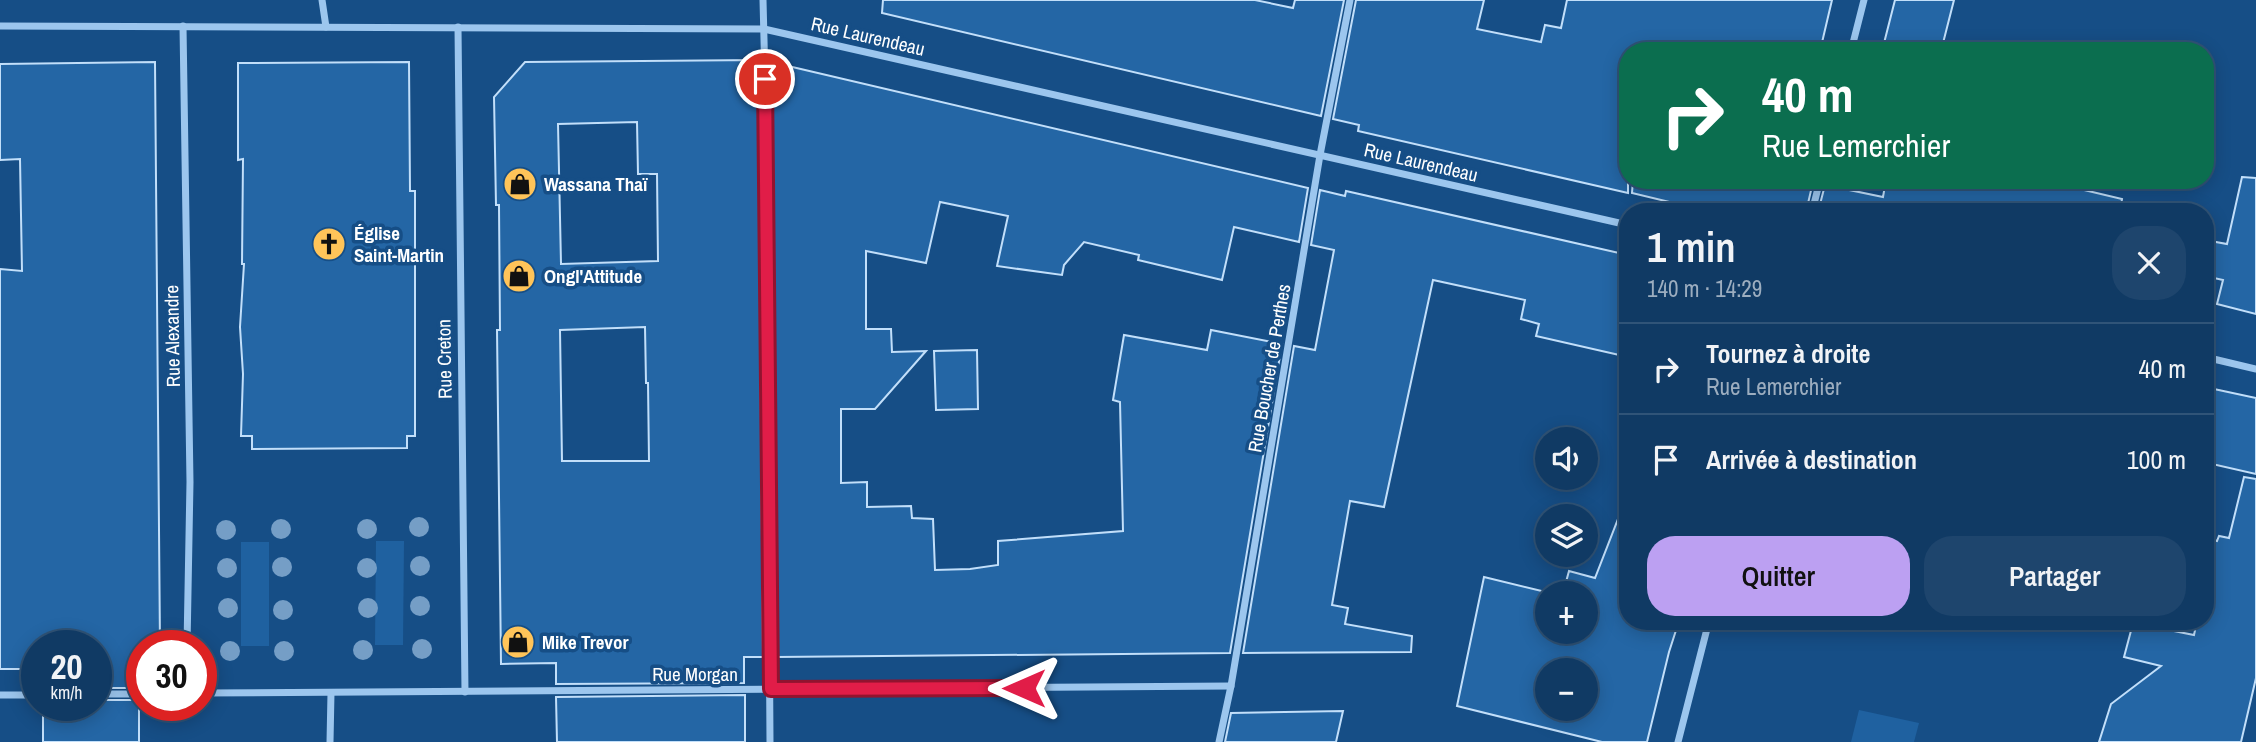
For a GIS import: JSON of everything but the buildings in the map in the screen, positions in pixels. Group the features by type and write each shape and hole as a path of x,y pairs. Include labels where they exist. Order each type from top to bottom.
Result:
{"street":[{"path":"323,0 322,11 326,26"},
{"path":"763,0 770,742"},
{"name":"Rue Boucher de Perthes","path":"1219,742 1231,686 1320,155 1350,0"},
{"path":"1853,42 1864,0"},
{"name":"Rue Laurendeau","path":"0,26 764,29 1619,223"},
{"name":"Rue Alexandre","path":"183,26 190,482 187,630"},
{"name":"Rue Creton","path":"458,27 465,692"},
{"path":"2214,360 2256,369"},
{"path":"1678,742 1707,630"},
{"name":"Rue Morgan","path":"217,693 1231,686"},
{"path":"330,742 331,693"},
{"path":"0,695 21,695"}],"shaded area":[{"path":"376,541 404,541 403,645 375,645"},
{"path":"241,542 269,542 269,646 241,646"},
{"path":"1859,710 1919,723 1914,742 1851,742"}],"place":[{"name":"Wassana Thaï","path":"520,184"},
{"name":"Église Saint-Martin","path":"329,244"},
{"name":"Ongl'Attitude","path":"519,276"},
{"name":"Mike Trevor","path":"518,642"}],"route":[{"path":"765,79 771,689 1024,688"}]}
